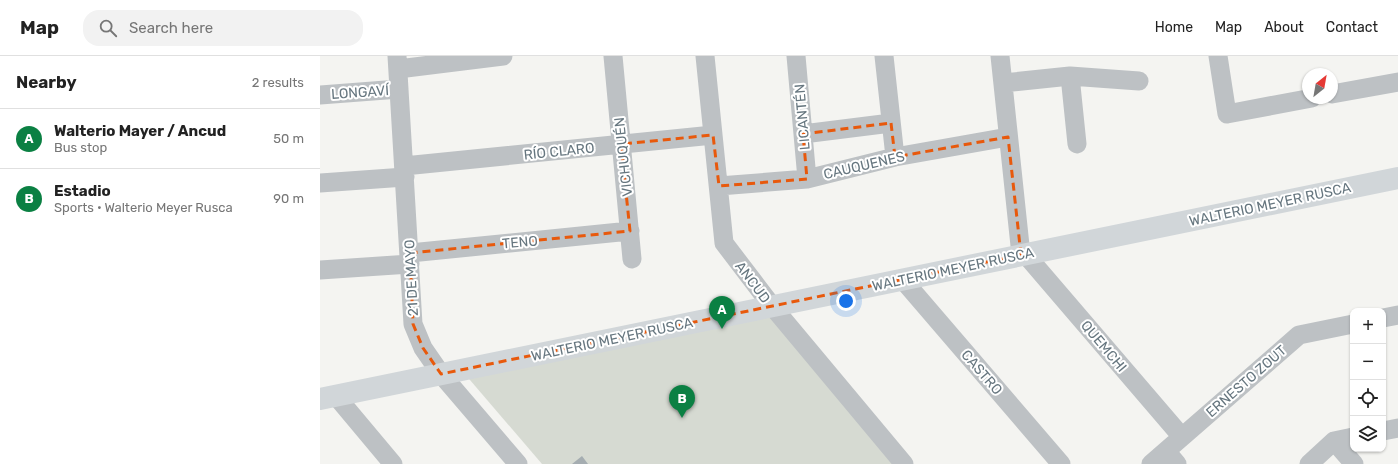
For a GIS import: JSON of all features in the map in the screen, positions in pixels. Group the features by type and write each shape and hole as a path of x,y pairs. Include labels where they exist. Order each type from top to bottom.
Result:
{"street":[{"name":"LONGAVÍ","path":"397,62 503,56"},
{"name":"VICHUQUÉN","path":"613,56 632,259"},
{"name":"ANCUD","path":"705,56 724,243 772,306 904,464"},
{"name":"LICANTÉN","path":"796,56 808,179"},
{"path":"884,56 895,156"},
{"path":"1000,56 1008,136 1023,255"},
{"path":"1218,56 1227,114 1302,100"},
{"name":"21 DE MAYO","path":"397,62 413,324 423,348 441,374 518,464"},
{"path":"1003,83 1070,76 1139,81"},
{"path":"1070,76 1077,144"},
{"path":"1338,93 1398,82"},
{"name":"LONGAVÍ","path":"320,95 399,89"},
{"path":"803,134 892,123"},
{"name":"RÍO CLARO","path":"320,183 621,144 713,135"},
{"name":"CAUQUENES","path":"719,186 808,179 895,156 1008,136"},
{"name":"WALTERIO MEYER RUSCA","path":"328,397 1398,178"},
{"name":"TENO","path":"320,270 630,232"},
{"name":"QUEMCHI","path":"1023,255 1182,437"},
{"name":"CASTRO","path":"903,280 1061,464"},
{"path":"1386,317 1398,315"},
{"name":"ERNESTO ZOUT","path":"1151,464 1172,457 1182,437 1299,335 1350,325"},
{"path":"328,397 393,464"},
{"path":"1386,430 1398,428"},
{"path":"1309,464 1334,441 1350,438"},
{"path":"1334,441 1354,464"}],"highlighted area":[{"path":"891,123 895,157 1008,137 1021,255 441,374 423,348 413,324 410,253 630,231 621,144 713,135 719,186 807,179 803,134"}],"shaded area":[{"path":"766,309 899,464 542,464 464,373"}],"building":[{"path":"582,456 588,464 572,464"}],"place":[{"name":"Walterio Mayer / Ancud","path":"722,329"},
{"name":"Estadio","path":"682,418"}]}
